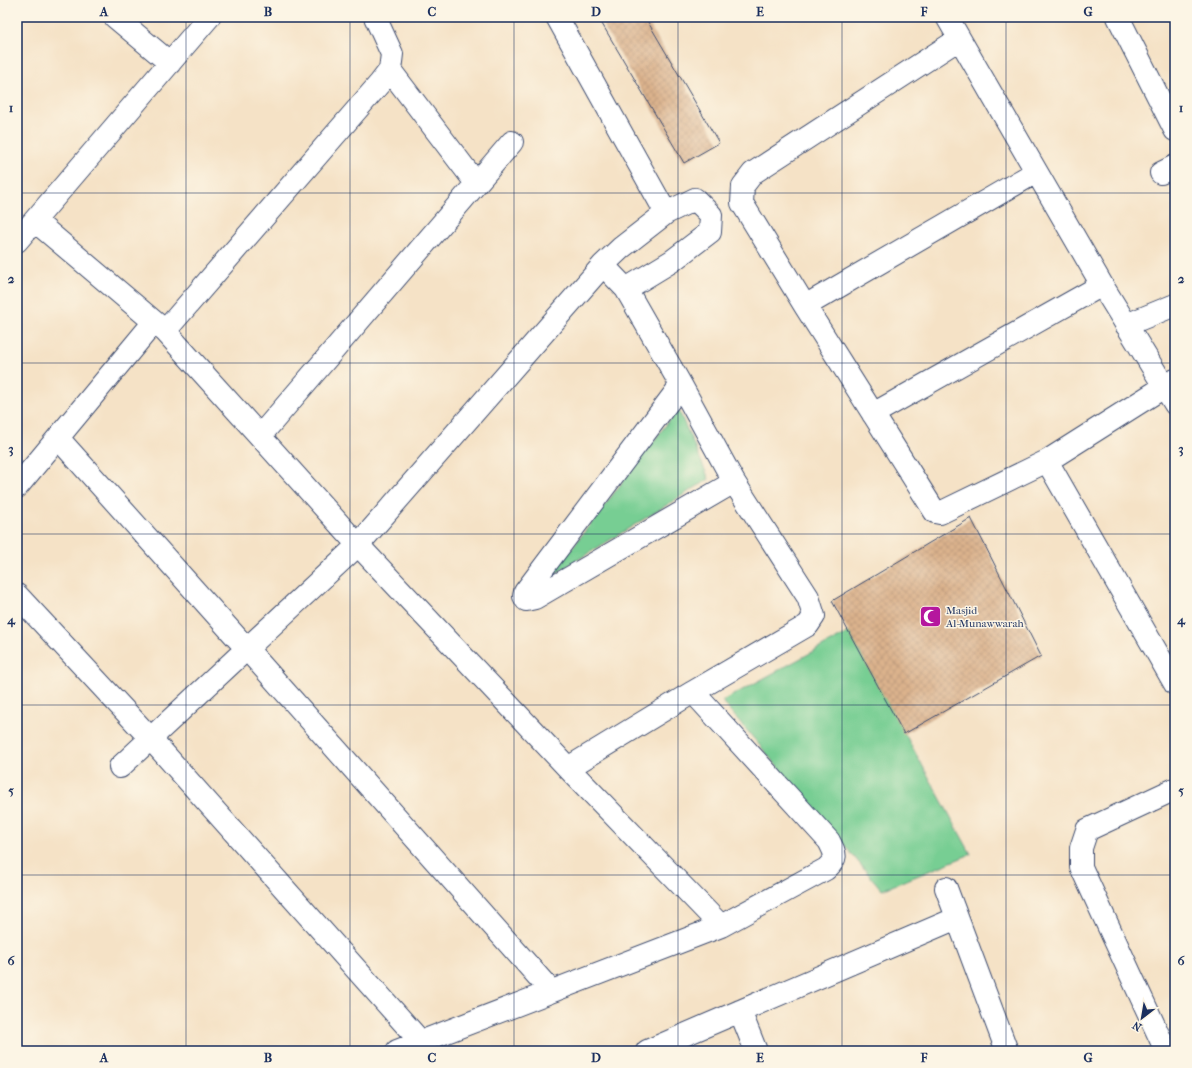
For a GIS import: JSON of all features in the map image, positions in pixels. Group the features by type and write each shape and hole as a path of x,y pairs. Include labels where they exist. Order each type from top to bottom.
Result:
{"street":[{"path":"116,17 170,63"},
{"path":"17,241 209,17"},
{"path":"17,487 58,438 380,83 390,70 392,54 375,17"},
{"path":"557,17 666,213"},
{"path":"947,17 1126,325 1172,390 1047,461 940,513 935,512 742,203 743,186 753,173 959,39"},
{"path":"1118,17 1175,130"},
{"path":"390,70 476,183"},
{"path":"260,436 512,142"},
{"path":"805,306 1036,172"},
{"path":"120,768 358,545 603,265 620,248 666,213 696,199 711,215 710,232 672,261 626,289"},
{"path":"34,221 160,326 358,545 568,768 721,926"},
{"path":"568,768 808,624 814,616 808,597 734,482 626,289 603,265"},
{"path":"873,414 1102,285"},
{"path":"1126,325 1175,305"},
{"path":"681,385 525,592 524,596 526,600 535,598 734,482"},
{"path":"58,438 551,991"},
{"path":"1047,461 1175,684"},
{"path":"17,595 151,739 421,1042"},
{"path":"396,1051 721,926 826,869 834,861 835,853 829,841 693,692"},
{"path":"1166,1051 1081,867 1081,848 1087,830 1175,789"},
{"path":"946,888 1007,1051"},
{"path":"647,1051 957,918"},
{"path":"740,1011 756,1051"}],"green space":[{"path":"678,409 709,479 550,577"},
{"path":"849,632 971,854 882,890 722,701"}],"building":[{"path":"598,17 645,17 719,143 684,163"},
{"name":"Masjid Al-Munawwarah","path":"971,518 1041,656 904,734 832,601"}],"place":[{"name":"Masjid Al-Munawwarah","path":"931,616"}]}
